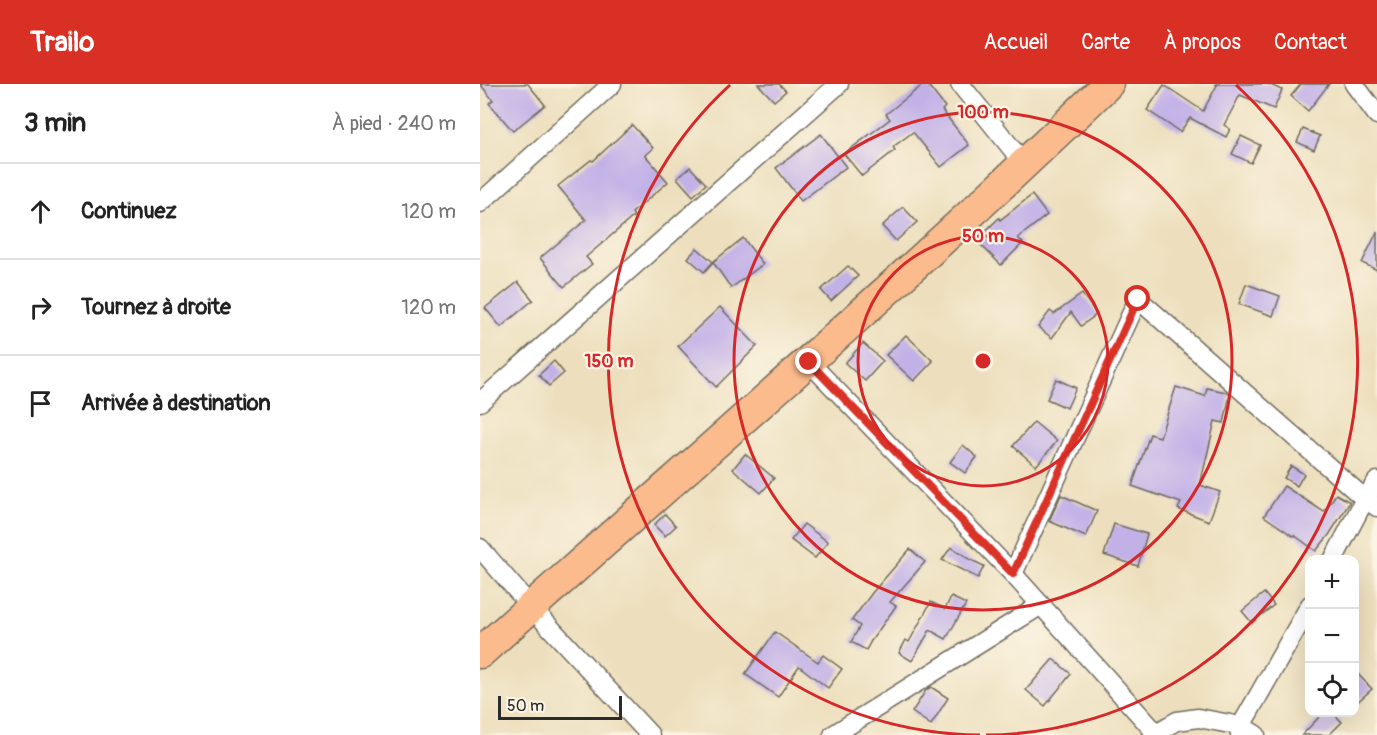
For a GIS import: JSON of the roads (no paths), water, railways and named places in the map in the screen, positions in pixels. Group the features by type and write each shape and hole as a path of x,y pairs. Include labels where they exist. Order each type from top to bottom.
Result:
{"highway":[{"path":"480,653 809,362 1025,165 1108,84"}],"street":[{"path":"480,203 612,84"},
{"path":"480,402 839,84"},
{"path":"960,84 1025,165"},
{"path":"1354,84 1377,115"},
{"path":"1013,574 1138,299 1371,503"},
{"path":"809,362 1013,574 1155,734 1177,721 1198,718 1246,732 1308,609"},
{"path":"1337,555 1371,503 1377,482"},
{"path":"480,548 531,607 650,735"},
{"path":"833,735 1041,605"}]}
